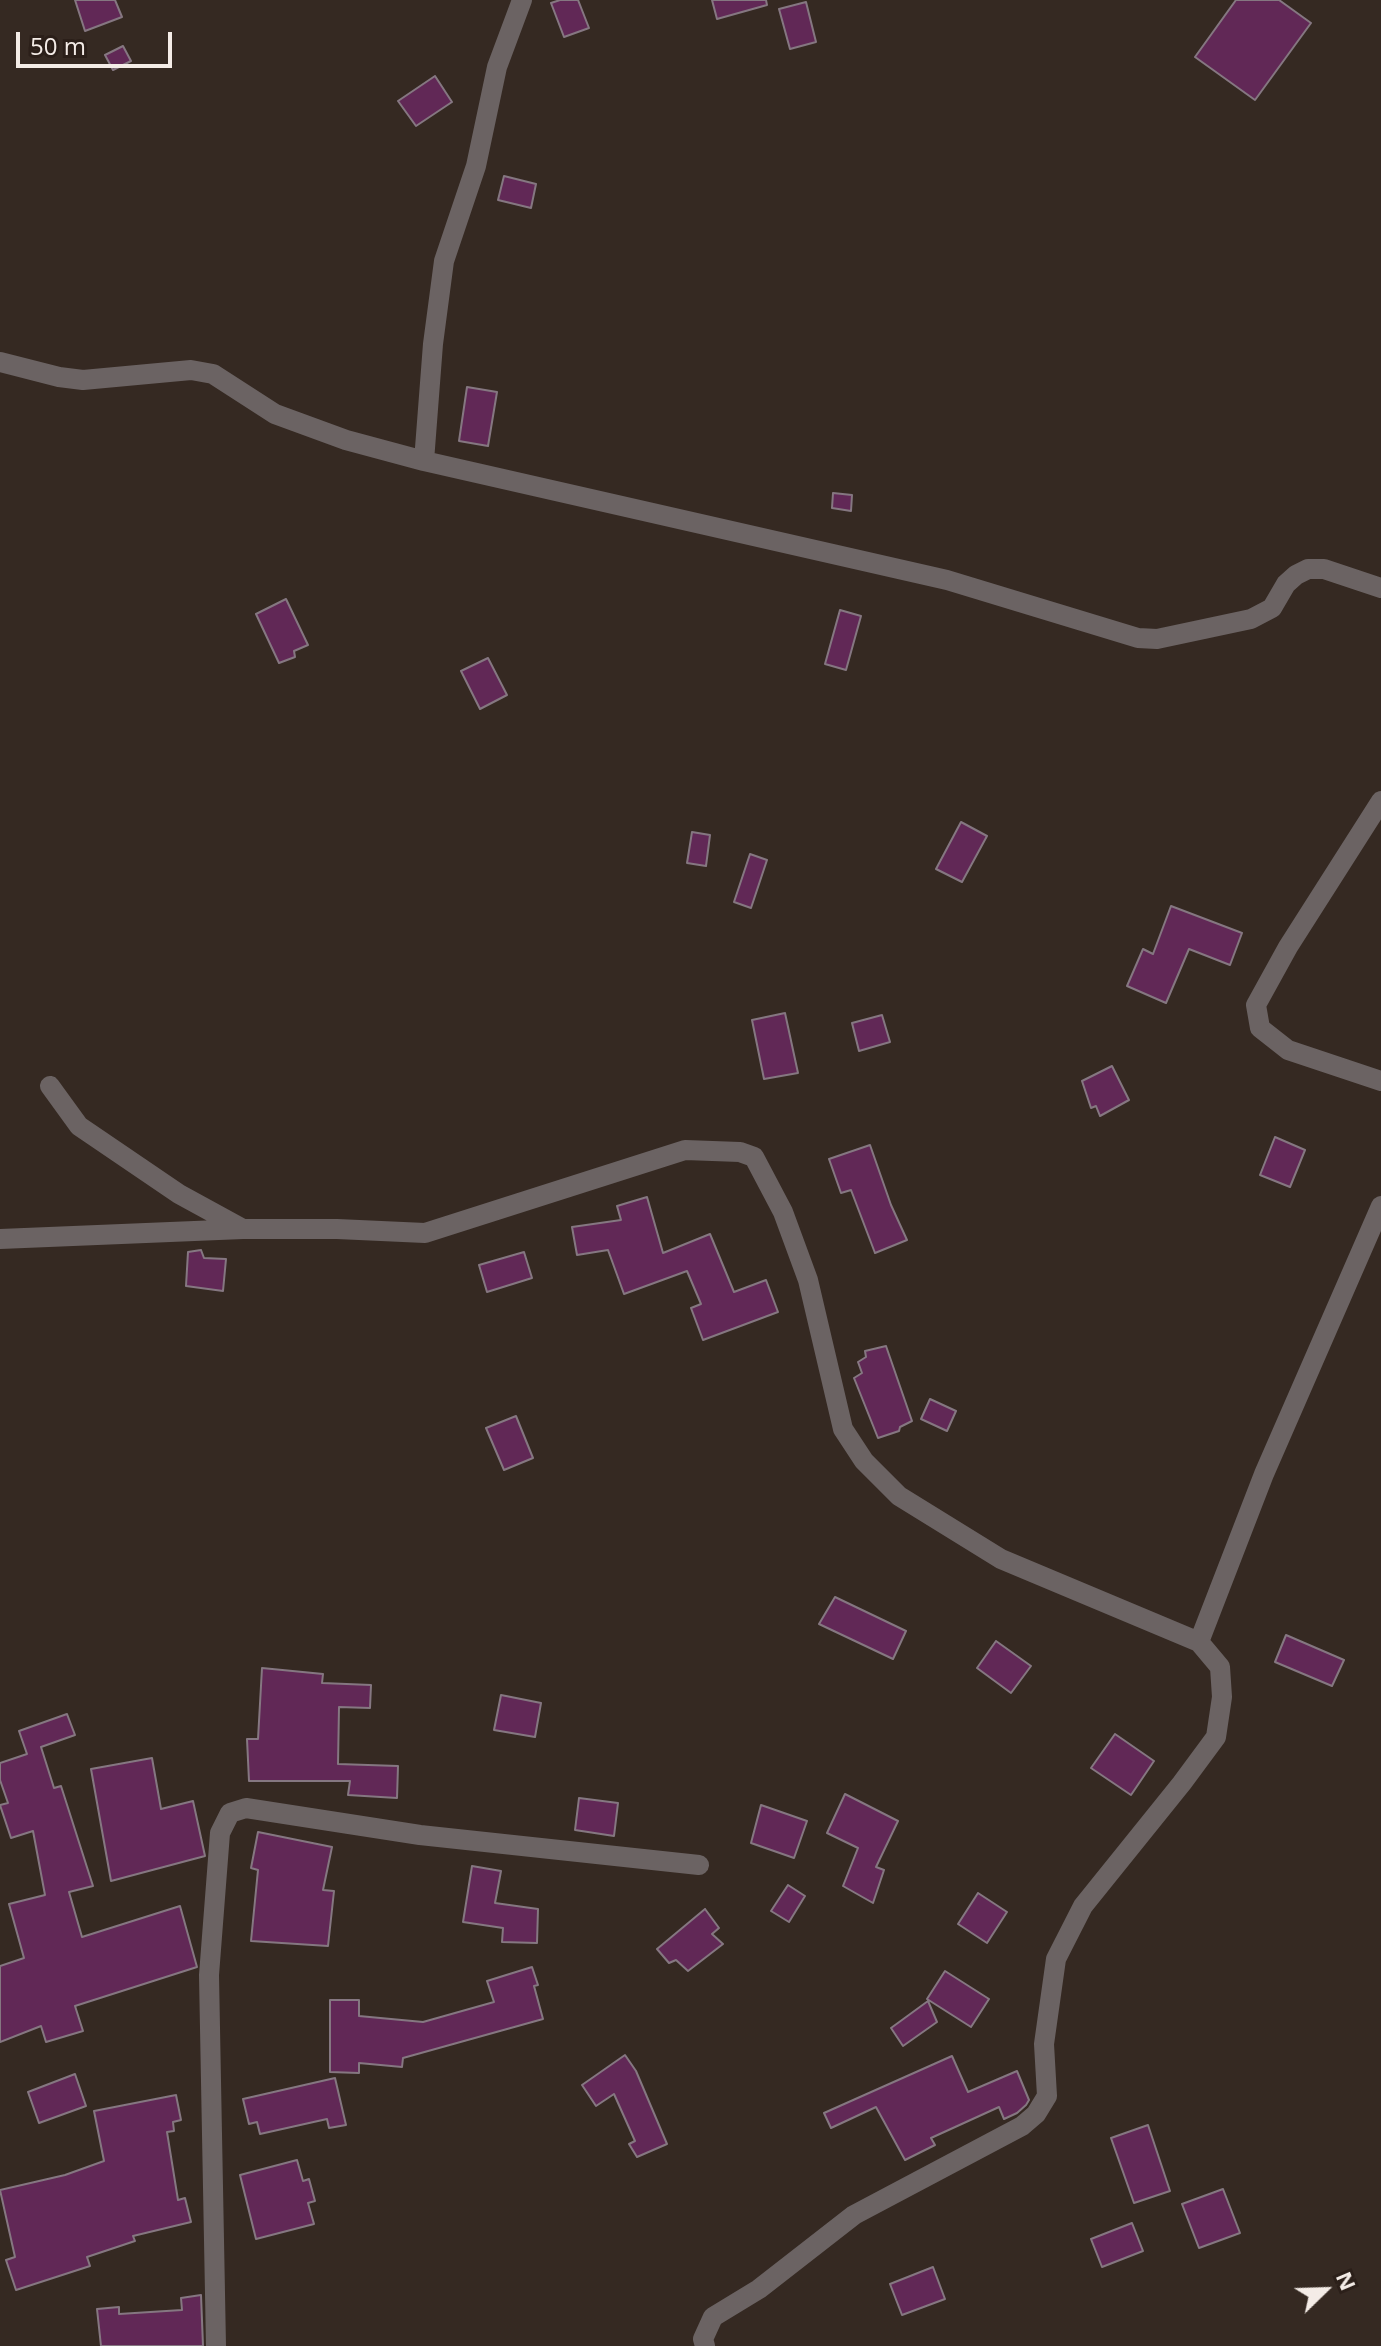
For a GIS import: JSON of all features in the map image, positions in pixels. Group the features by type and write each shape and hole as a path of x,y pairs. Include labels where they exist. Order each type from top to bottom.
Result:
{"street":[{"path":"424,461 433,344 444,261 476,166 497,67 522,0"},
{"path":"0,362 83,380 191,370 213,374 275,414 346,440 424,461 947,580 1138,638 1157,639 1251,619 1272,608 1286,584 1308,569 1324,569 1381,588"},
{"path":"1381,801 1288,947 1256,1005 1260,1028 1288,1050 1381,1081"},
{"path":"50,1086 79,1126 179,1194 243,1229"},
{"path":"0,1239 243,1229 425,1233 685,1150 740,1152 754,1157 783,1212 808,1280 843,1429 864,1461 899,1496 1001,1559 1199,1642 1220,1667 1222,1697 1216,1737 1083,1906 1056,1959 1044,2044 1047,2096 1036,2114 1022,2126 854,2215 759,2289 713,2317 703,2339 705,2346"},
{"path":"1199,1642 1264,1474 1381,1206"},
{"path":"216,2346 209,1975 220,1833 230,1813 246,1808 420,1835 699,1865"}],"building":[{"path":"75,0 115,0 122,17 85,31"},
{"path":"578,0 589,28 564,37 551,3"},
{"path":"712,0 766,0 767,5 717,19"},
{"path":"1236,0 1279,0 1311,23 1255,100 1195,57"},
{"path":"806,2 816,42 790,49 779,9"},
{"path":"123,46 131,61 113,70 105,55"},
{"path":"435,76 452,102 416,126 398,101"},
{"path":"504,176 536,184 531,208 498,200"},
{"path":"467,387 497,392 488,446 459,441"},
{"path":"833,493 852,495 851,511 832,508"},
{"path":"286,599 308,645 294,651 295,657 279,663 256,614"},
{"path":"840,610 861,616 846,670 825,664"},
{"path":"488,658 507,695 480,709 461,671"},
{"path":"961,822 987,836 962,882 936,869"},
{"path":"692,832 710,835 706,866 687,863"},
{"path":"750,854 767,860 751,908 734,902"},
{"path":"1171,906 1242,933 1230,965 1189,949 1166,1003 1127,986 1143,949 1153,954"},
{"path":"785,1013 798,1073 764,1079 752,1020"},
{"path":"882,1015 890,1042 859,1051 852,1023"},
{"path":"1112,1066 1129,1100 1100,1116 1096,1106 1091,1108 1082,1081"},
{"path":"1275,1137 1305,1150 1290,1187 1260,1175"},
{"path":"870,1145 907,1240 875,1253 851,1190 841,1193 829,1159"},
{"path":"647,1197 663,1253 710,1234 734,1292 766,1280 778,1312 703,1340 691,1308 701,1304 687,1271 624,1294 608,1250 577,1255 572,1227 621,1220 617,1206"},
{"path":"201,1250 204,1258 226,1259 223,1291 186,1286 188,1252"},
{"path":"524,1252 532,1278 487,1292 479,1265"},
{"path":"886,1346 912,1421 900,1427 899,1431 878,1438 854,1378 862,1373 858,1362 866,1357 865,1351"},
{"path":"930,1399 956,1411 947,1431 921,1419"},
{"path":"516,1416 533,1458 504,1470 486,1428"},
{"path":"835,1597 906,1631 893,1659 819,1624"},
{"path":"1286,1635 1344,1660 1332,1686 1275,1662"},
{"path":"996,1641 1031,1666 1011,1693 977,1668"},
{"path":"262,1668 323,1674 322,1683 371,1685 370,1708 339,1707 338,1764 398,1766 397,1798 348,1795 350,1781 249,1781 247,1739 258,1739"},
{"path":"501,1695 541,1703 535,1737 494,1730"},
{"path":"67,1714 75,1735 41,1747 54,1788 61,1786 93,1886 69,1892 82,1937 180,1906 197,1967 75,2006 83,2031 46,2042 41,2026 0,2042 0,1966 24,1958 9,1904 45,1895 33,1831 11,1838 0,1805 8,1803 0,1780 0,1763 27,1754 19,1731"},
{"path":"1115,1734 1154,1761 1131,1795 1091,1768"},
{"path":"152,1758 161,1809 193,1801 205,1856 111,1881 91,1769"},
{"path":"845,1794 898,1821 876,1867 884,1870 873,1903 843,1886 858,1848 827,1833"},
{"path":"579,1798 618,1803 614,1836 575,1830"},
{"path":"761,1805 807,1821 794,1858 751,1843"},
{"path":"258,1832 332,1847 323,1890 334,1891 328,1946 251,1941 258,1870 251,1868"},
{"path":"472,1866 501,1871 495,1903 538,1909 537,1943 502,1942 503,1928 463,1922"},
{"path":"788,1885 805,1896 789,1922 771,1911"},
{"path":"978,1893 1007,1912 987,1943 958,1924"},
{"path":"705,1909 719,1928 712,1934 723,1944 688,1971 676,1960 669,1963 657,1949"},
{"path":"532,1967 543,2019 403,2058 402,2067 359,2063 359,2073 330,2072 330,2000 359,2000 359,2016 423,2022 494,2002 487,1981"},
{"path":"945,1971 989,1999 971,2027 927,1999"},
{"path":"928,2001 937,2022 903,2046 891,2028"},
{"path":"625,2055 636,2071 667,2144 637,2157 629,2144 635,2141 614,2094 596,2106 582,2085"},
{"path":"952,2056 968,2092 1017,2071 1029,2100 1026,2105 1004,2119 999,2107 931,2138 935,2145 905,2160 876,2107 831,2128 824,2113"},
{"path":"75,2074 86,2106 39,2123 28,2092"},
{"path":"335,2078 346,2125 329,2128 327,2119 260,2134 257,2122 249,2124 243,2099"},
{"path":"176,2095 181,2120 173,2122 174,2131 167,2132 178,2200 185,2198 191,2222 133,2236 135,2241 87,2257 90,2266 16,2290 6,2260 15,2257 0,2190 65,2175 104,2161 94,2111"},
{"path":"1148,2125 1170,2191 1134,2203 1111,2138"},
{"path":"297,2160 303,2181 309,2179 315,2201 308,2203 314,2224 256,2239 240,2175"},
{"path":"1223,2189 1240,2233 1199,2248 1182,2204"},
{"path":"1132,2223 1143,2251 1102,2267 1091,2239"},
{"path":"933,2267 945,2299 902,2315 890,2284"},
{"path":"201,2295 203,2346 101,2346 97,2309 119,2307 119,2314 182,2310 181,2298"}]}
